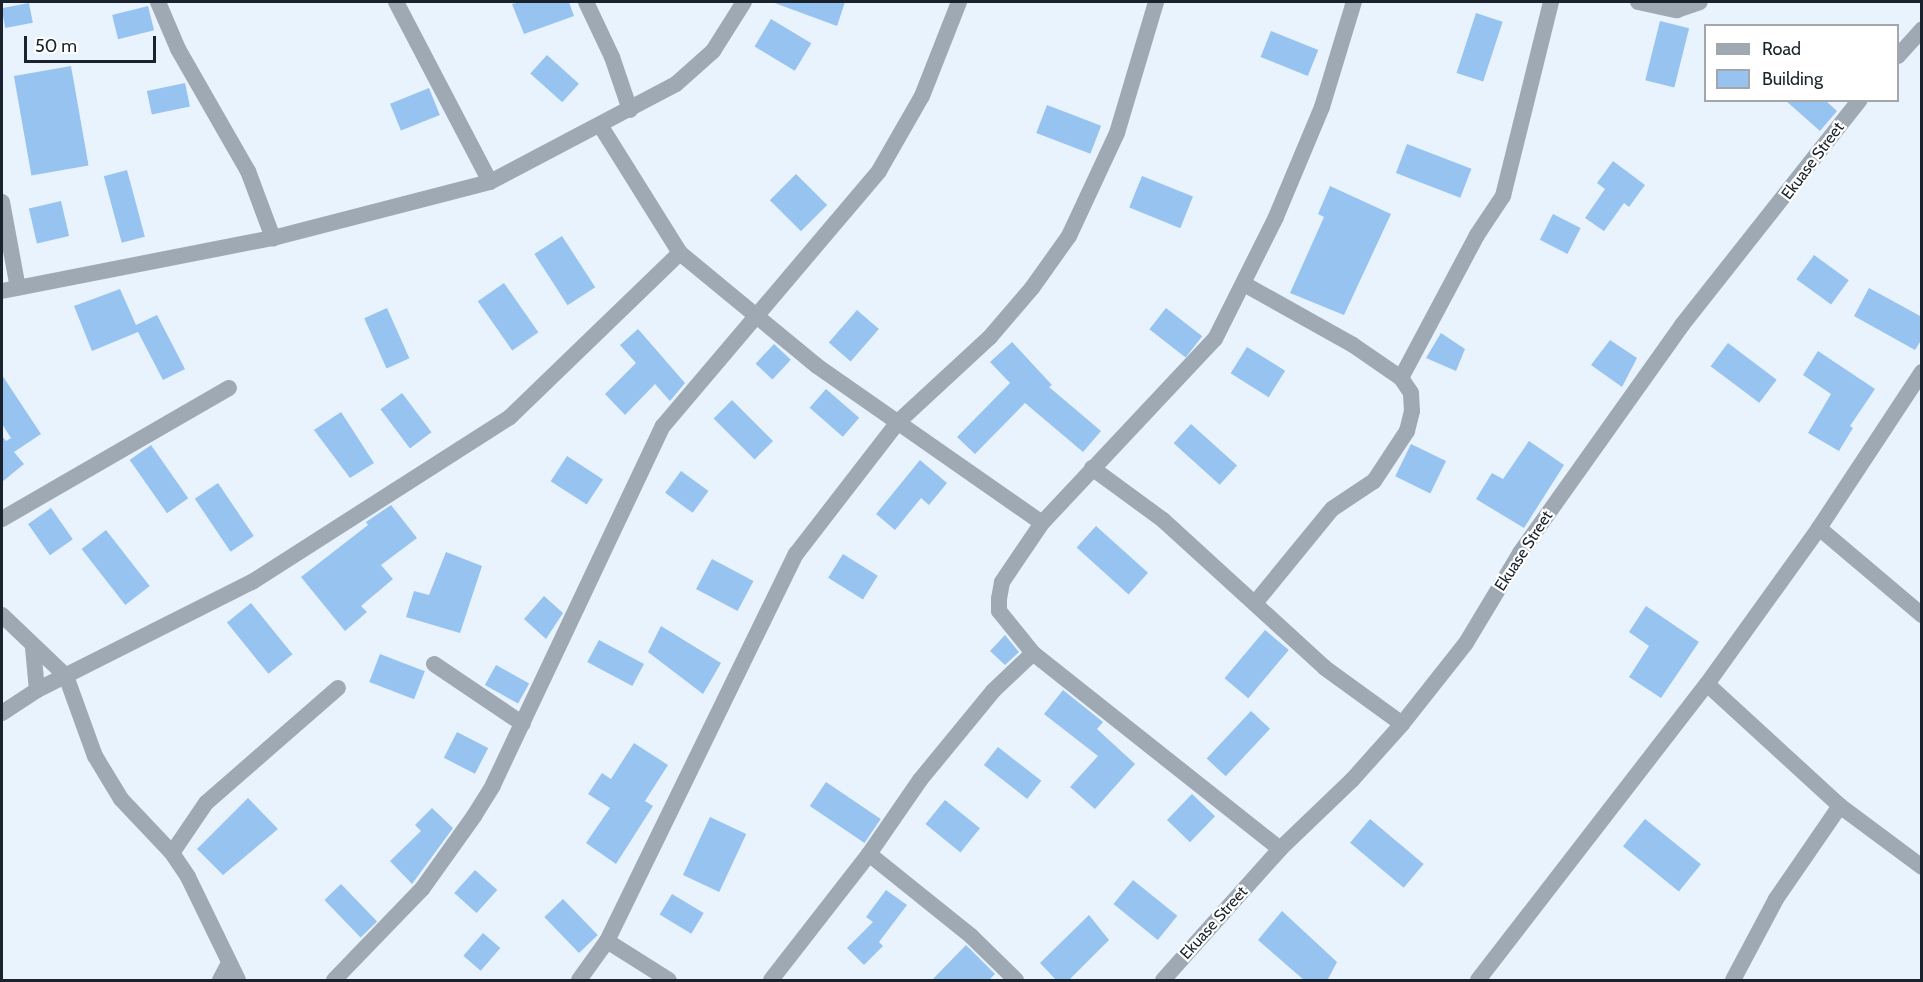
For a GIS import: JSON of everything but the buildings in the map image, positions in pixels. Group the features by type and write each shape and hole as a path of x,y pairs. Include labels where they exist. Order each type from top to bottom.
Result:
{"street":[{"path":"158,2 178,49 248,171 273,238"},
{"path":"396,2 490,182"},
{"path":"586,2 612,57 630,110"},
{"path":"2,202 10,290 273,238 490,182 676,84 713,51 744,2"},
{"path":"334,981 423,889 493,785 663,426 879,171 922,96 959,2"},
{"path":"579,981 607,941 712,718 796,554 898,422 990,337 1032,288 1070,236 1117,133 1156,2"},
{"path":"1280,849 1033,653 999,611 999,599 1002,582 1042,523 1147,407 1200,358 1244,284 1322,107 1354,2"},
{"path":"1401,378 1477,235 1503,196 1551,2"},
{"path":"1638,2 1677,10 1700,2"},
{"path":"1899,55 1922,29"},
{"name":"Ekuase Street","path":"1163,981 1280,849 1402,724 1466,643 1520,553 1682,325 1858,102"},
{"path":"600,125 680,253 759,315 818,366 1042,523"},
{"path":"2,713 37,690 252,582 510,417 680,253"},
{"path":"1244,284 1353,345 1401,378 1411,393 1412,411 1407,431 1374,481 1332,510 1256,602"},
{"path":"1478,981 1707,684 1819,528 1922,372"},
{"path":"2,519 229,388"},
{"path":"1092,468 1163,520 1256,602 1325,668 1402,724"},
{"path":"1819,528 1922,615"},
{"path":"2,615 33,648 66,676 95,756 121,799 172,853 210,918 238,981"},
{"path":"33,648 37,690"},
{"path":"771,981 869,854 920,780 993,692 1033,653"},
{"path":"434,663 523,724"},
{"path":"1707,684 1840,806 1922,867"},
{"path":"172,853 206,803 338,688"},
{"path":"1736,980 1776,899 1840,806"},
{"path":"869,854 971,936 1016,981"},
{"path":"607,941 669,981"},
{"path":"220,981 229,963"}]}
